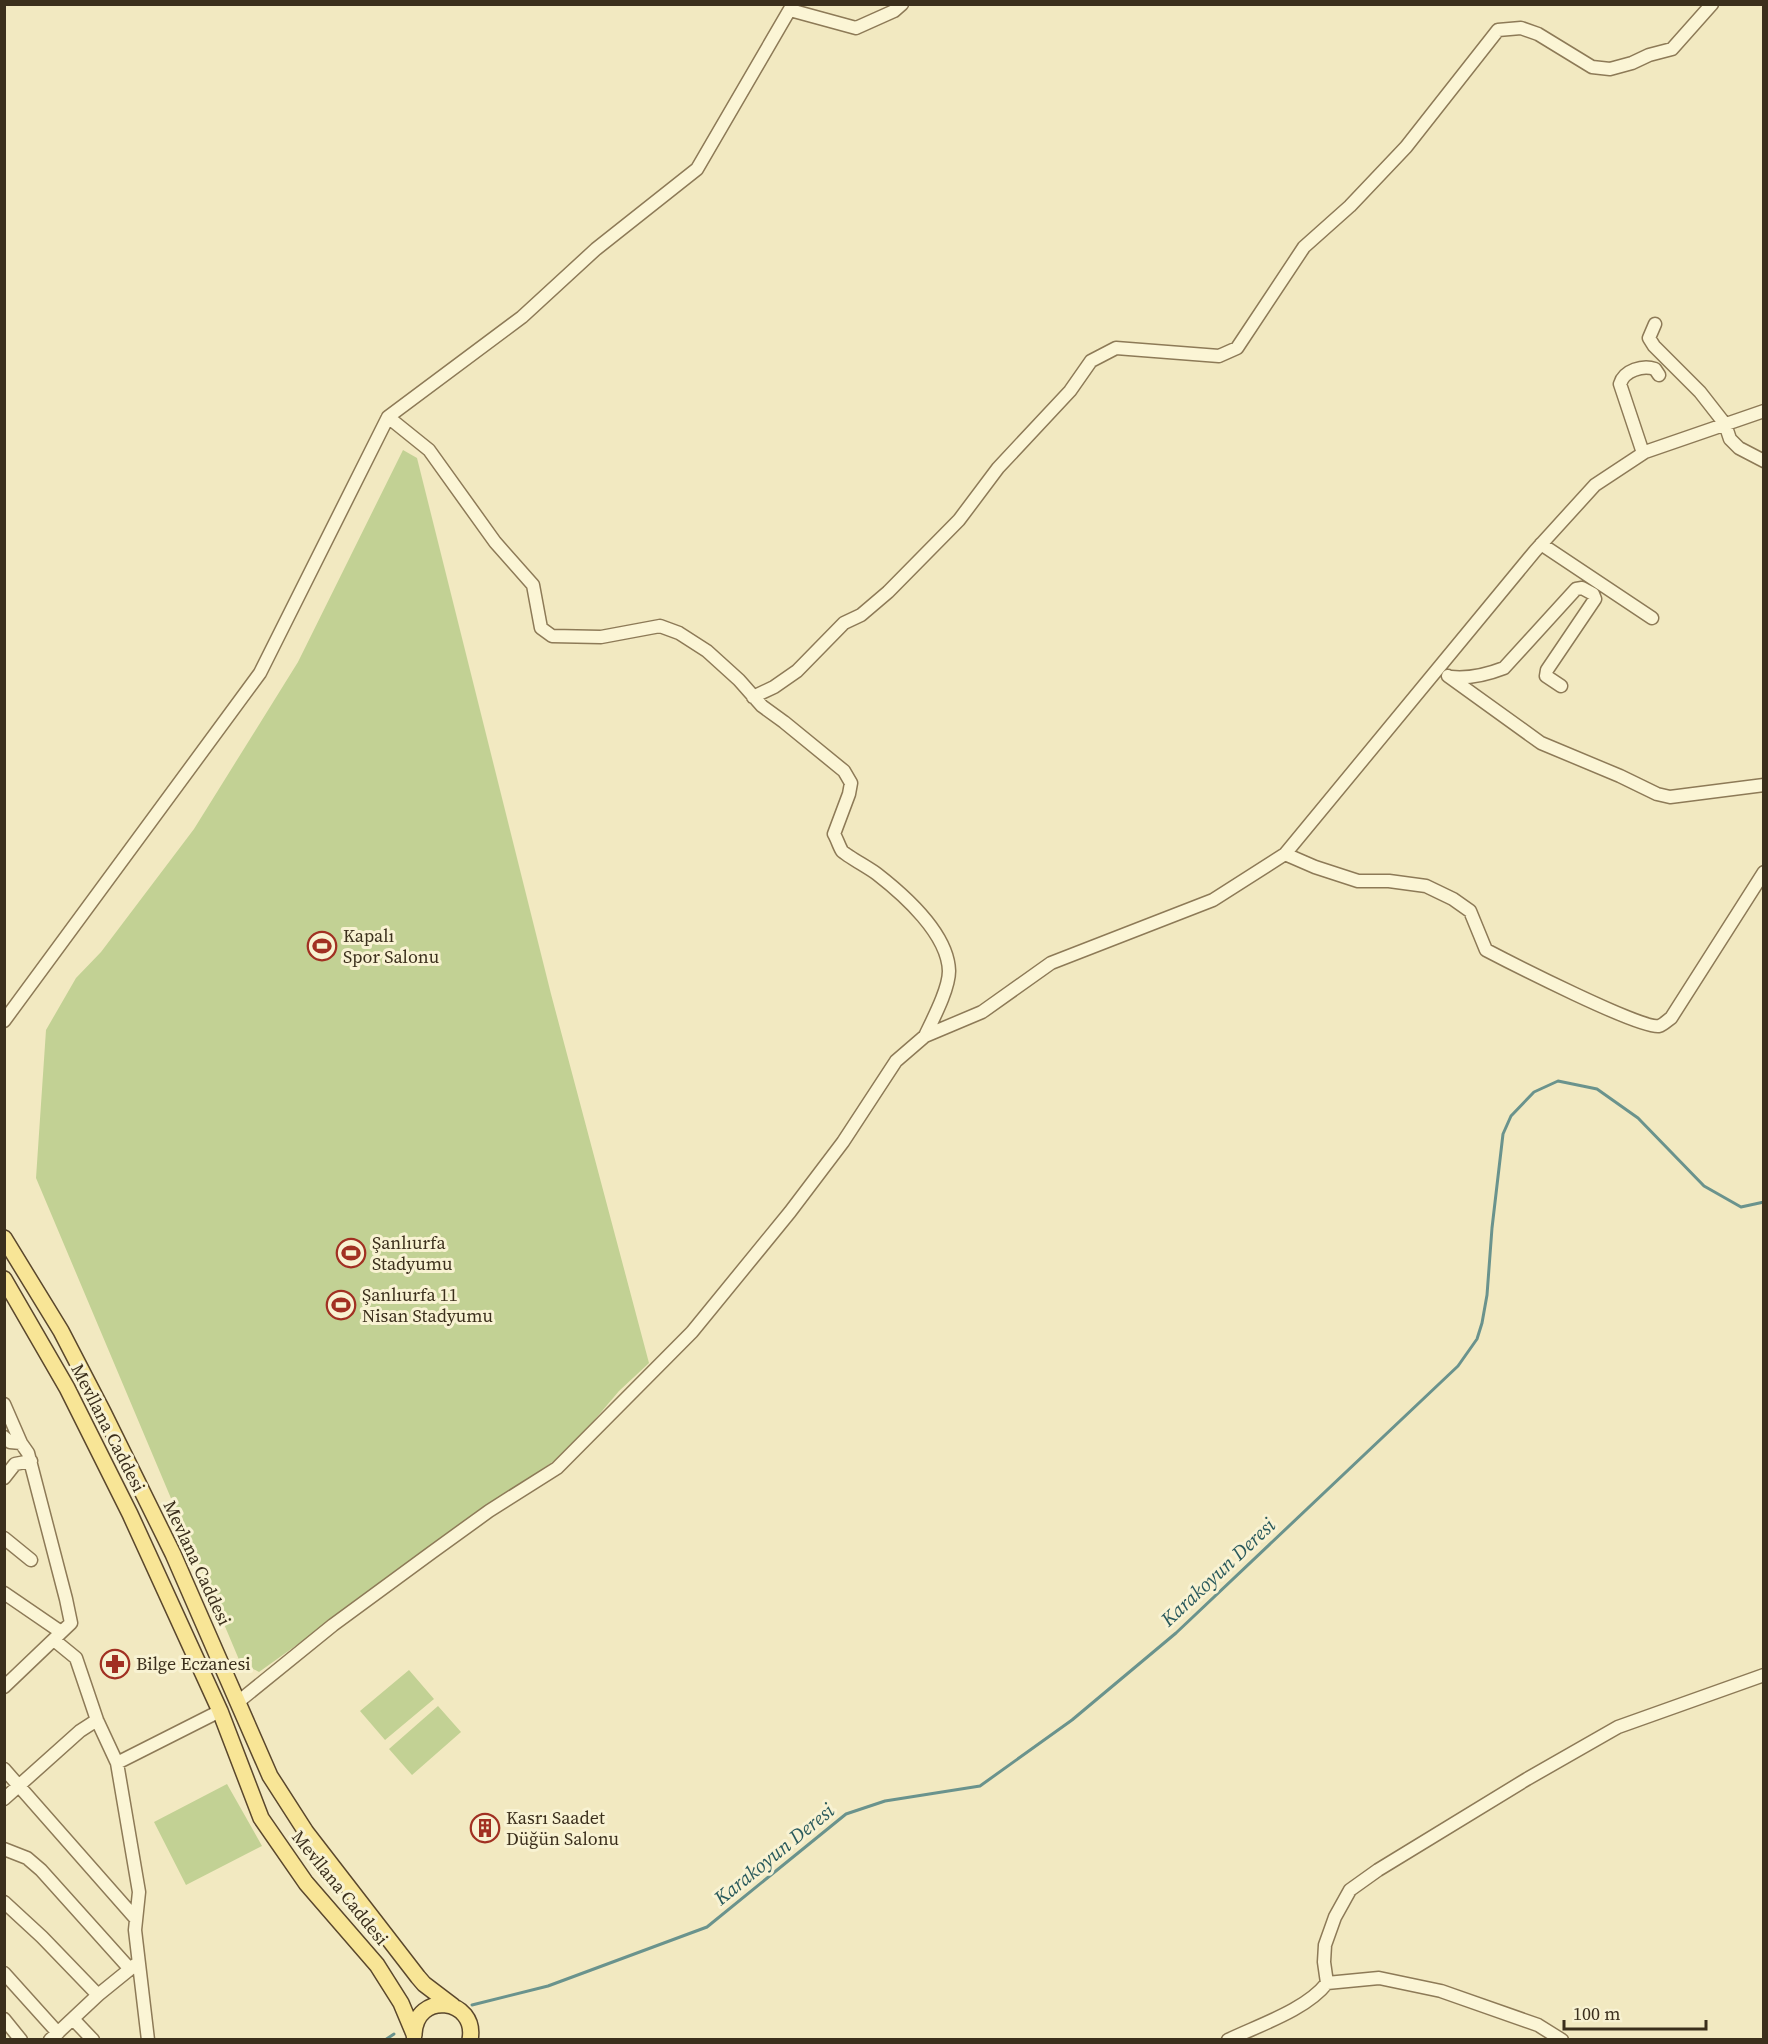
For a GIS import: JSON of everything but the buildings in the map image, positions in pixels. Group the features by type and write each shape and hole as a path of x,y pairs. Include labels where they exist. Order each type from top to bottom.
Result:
{"main road":[{"name":"Mevlana Caddesi","path":"4,1238 61,1331 103,1412 173,1554 270,1776 306,1832 424,1984 461,2011 472,2035"},
{"name":"Mevllana Caddesi","path":"4,1279 67,1388 130,1514 220,1712 261,1818 306,1883 377,1965 401,2002 414,2037"},
{"path":"414,2037 415,2024 426,2009 444,2004 453,2006"}],"street":[{"path":"4,1021 260,673 388,417 522,317 596,249 697,169 791,7 856,28 894,11 902,4"},
{"path":"753,697 774,687 796,671 844,623 861,615 888,592 959,520 998,468 1070,391 1091,361 1116,348 1219,356 1237,348 1304,247 1350,206 1406,147 1498,30 1521,28 1538,34 1592,66 1610,69 1672,49 1712,4"},
{"path":"1655,324 1649,338 1654,346 1700,392 1725,424 1730,439 1739,448 1764,461"},
{"path":"1643,453 1620,384 1622,378 1628,373 1647,366 1656,369 1659,375"},
{"path":"238,1702 333,1625 422,1559 489,1511 556,1468 692,1332 790,1212 843,1142 896,1061 925,1036 982,1012 1051,963 1213,900 1286,854 1541,544 1594,485 1643,453 1764,411"},
{"path":"388,417 429,450 495,542 533,585 541,628 552,636 601,637 660,626 679,633 707,651 739,680 762,706 844,771 851,783 834,834 843,852 863,863 891,885 914,907 943,942 949,972 941,1000 925,1036"},
{"path":"1541,544 1652,618"},
{"path":"1435,671 1448,676 1466,678 1489,674 1504,668 1576,589 1582,588 1593,594 1595,599 1547,670 1546,676 1561,686"},
{"path":"1448,676 1540,743 1657,794 1670,797 1764,785"},
{"path":"1286,854 1315,867 1358,881 1389,881 1426,886 1454,899 1470,911 1486,950 1630,1019 1660,1026 1671,1018 1764,872"},
{"path":"4,1404 31,1461 71,1623 7,1680"},
{"path":"4,1437 10,1442 21,1443"},
{"path":"5,1477 15,1464 31,1461"},
{"path":"4,1538 31,1560"},
{"path":"4,1593 58,1636 76,1658 97,1720 117,1764 139,1892 134,1966 148,2040"},
{"path":"1327,1983 1324,1962 1325,1945 1350,1890 1527,1779 1618,1726 1764,1675"},
{"path":"117,1764 220,1712"},
{"path":"4,1799 80,1731 97,1720"},
{"path":"4,1769 88,1868 136,1919"},
{"path":"4,1849 27,1858 41,1870 134,1966"},
{"path":"4,1902 42,1937 98,1995"},
{"path":"4,1973 54,2036 98,1995 134,1966"},
{"path":"1228,2040 1304,2003 1327,1983 1379,1978 1441,1991 1538,2025 1562,2040"},
{"path":"4,2019 21,2040"},
{"path":"74,2019 93,2040"}],"green space":[{"path":"403,450 417,458 551,994 649,1363 619,1391 569,1450 259,1672 240,1662 36,1178 46,1030 76,978 101,952 194,829 298,662"},
{"path":"409,1670 434,1699 385,1740 360,1711"},
{"path":"438,1706 461,1732 412,1775 389,1749"},
{"path":"227,1784 262,1846 186,1885 154,1822"}],"waterway":[{"name":"Karakoyun Deresi","path":"472,2005 548,1986 707,1927 846,1814 885,1801 980,1786 1072,1720 1176,1633 1458,1366 1477,1339 1487,1295 1503,1134 1511,1116 1534,1092 1558,1081 1597,1089 1638,1118 1704,1186 1741,1207 1764,1202"},
{"name":"Karakoyun Deresi","path":"385,2040 394,2034"}],"place":[{"name":"Kapalı Spor Salonu","path":"322,946"},
{"name":"Şanlıurfa Stadyumu","path":"351,1253"},
{"name":"Şanlıurfa 11 Nisan Stadyumu","path":"341,1305"},
{"name":"Bilge Eczanesi","path":"115,1664"},
{"name":"Kasrı Saadet Düğün Salonu","path":"485,1828"}]}
